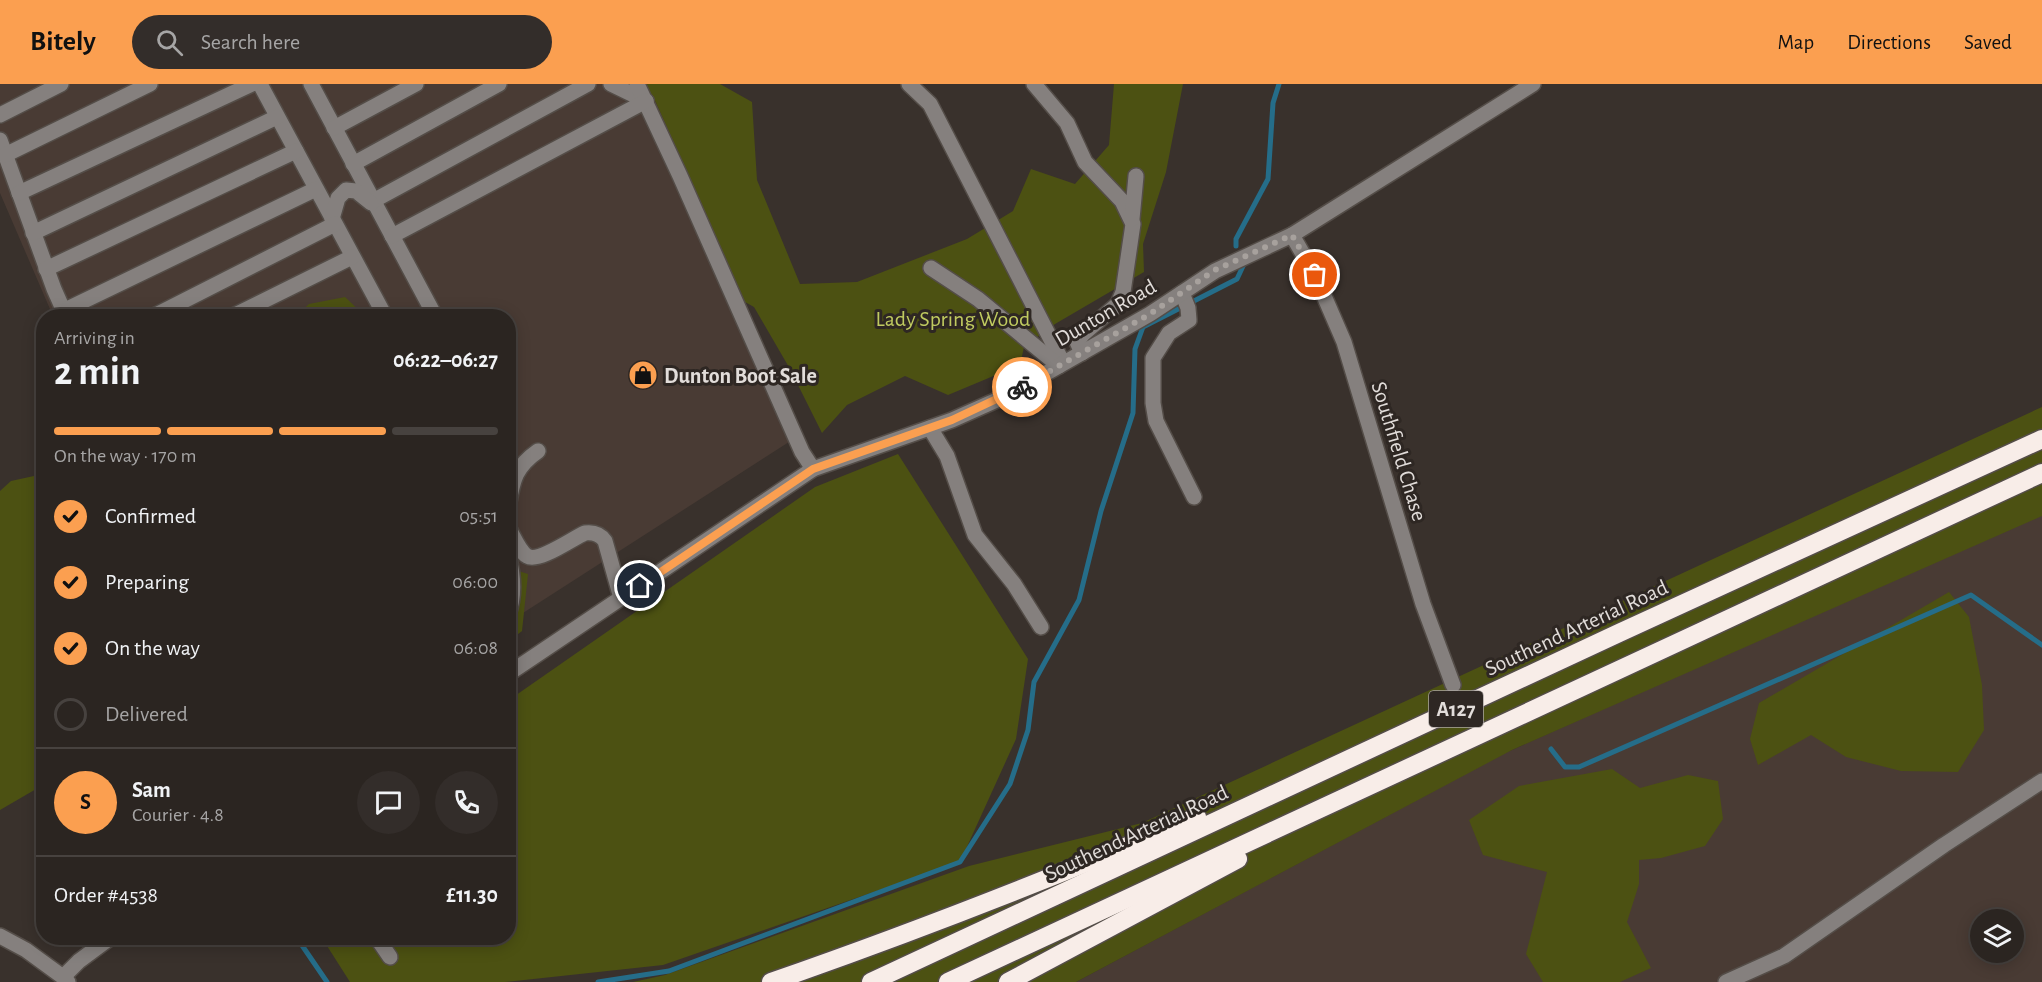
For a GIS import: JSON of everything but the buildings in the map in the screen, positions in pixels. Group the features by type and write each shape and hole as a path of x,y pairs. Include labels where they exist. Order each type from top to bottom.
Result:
{"highway":[{"name":"Southend Arterial Road","path":"871,982 2042,439"},
{"name":"A127","path":"948,982 2042,473"},
{"path":"771,982 858,952 1097,859 1461,707"},
{"path":"1008,982 1382,780"}],"street":[{"path":"0,115 61,84"},
{"path":"62,309 3,148 150,84"},
{"path":"19,193 252,84"},
{"path":"260,84 381,309"},
{"path":"334,128 416,84"},
{"path":"353,164 499,84"},
{"path":"376,206 588,84"},
{"path":"611,84 646,101"},
{"path":"637,84 798,442 813,469"},
{"path":"909,84 930,104 1061,364"},
{"path":"1034,84 1067,123 1084,162 1122,201 1132,219"},
{"name":"Dunton Road","path":"516,669 813,469 930,428 1008,395 1150,314 1215,270 1292,235 1533,84"},
{"path":"315,85 334,128 431,309"},
{"path":"392,237 646,101"},
{"path":"33,232 277,117"},
{"path":"46,268 296,151"},
{"path":"1082,353 1077,342 1118,304 1123,292 1133,228 1136,176"},
{"path":"74,309 316,189"},
{"path":"333,222 338,198 346,190 356,191 376,206"},
{"path":"167,309 333,222"},
{"name":"Southfield Chase","path":"1292,235 1315,275 1344,342 1423,604 1453,685"},
{"path":"248,309 352,257"},
{"path":"931,268 978,300 1061,364"},
{"path":"1182,293 1188,308 1189,320 1169,333 1153,358 1153,403 1156,421 1194,497"},
{"path":"930,428 947,456 975,535 1014,584 1041,627"},
{"path":"516,476 519,468 538,451"},
{"path":"516,541 522,551 530,557 543,555 585,533 599,535 604,541 621,598"},
{"path":"1726,982 1784,956 1944,845 2042,782"},
{"path":"0,936 26,950 65,979 79,961 101,945"},
{"path":"382,945 390,957"}],"shaded area":[{"name":"Dunton Boot Sale","path":"0,84 648,84 803,433 516,618 516,309 50,309 0,193"},
{"path":"2042,513 2042,982 1076,982 1503,754"}],"green space":[{"name":"Lady Spring Wood","path":"637,84 720,84 752,102 757,180 800,284 857,282 967,239 1013,211 1031,169 1075,184 1109,145 1114,84 1183,84 1166,172 1143,244 1144,272 1055,324 1024,347 1020,365 948,395 905,376 847,405 822,433 790,369 754,307 745,302 653,96"},
{"path":"345,297 358,309 304,309 309,304"},
{"path":"2042,407 2042,516 1512,750 1076,982 633,982 665,975 969,866 1142,823"},
{"path":"898,454 1028,659 1016,739 960,862 663,965 505,982 350,982 326,945 516,945 516,695 815,487"},
{"path":"36,476 36,789 0,810 0,491 11,481"},
{"path":"516,570 528,574 522,631 516,636"},
{"path":"1949,592 1969,617 1982,685 1984,730 1958,772 1901,771 1846,757 1811,735 1758,765 1750,739 1759,703"},
{"path":"1612,769 1640,788 1688,775 1718,781 1723,819 1705,846 1661,858 1639,860 1639,884 1627,922 1651,968 1620,982 1543,982 1526,954 1547,872 1483,855 1469,820 1519,786"}],"waterway":[{"path":"1236,246 1236,239 1268,179 1273,103 1279,84"},
{"path":"598,982 669,971 960,862 1010,784 1028,730 1034,682 1079,600 1101,511 1133,413 1135,349 1143,327 1237,279 1244,264"},
{"path":"1551,749 1565,767 1579,767 1971,595 2042,645"},
{"path":"302,945 327,982"}],"way so far":[{"path":"1022,387 1150,314 1215,270 1292,235 1315,275"}],"place":[{"name":"Dunton Boot Sale","path":"643,375"}],"route":[{"path":"640,586 813,469 952,420 1022,387"}]}
